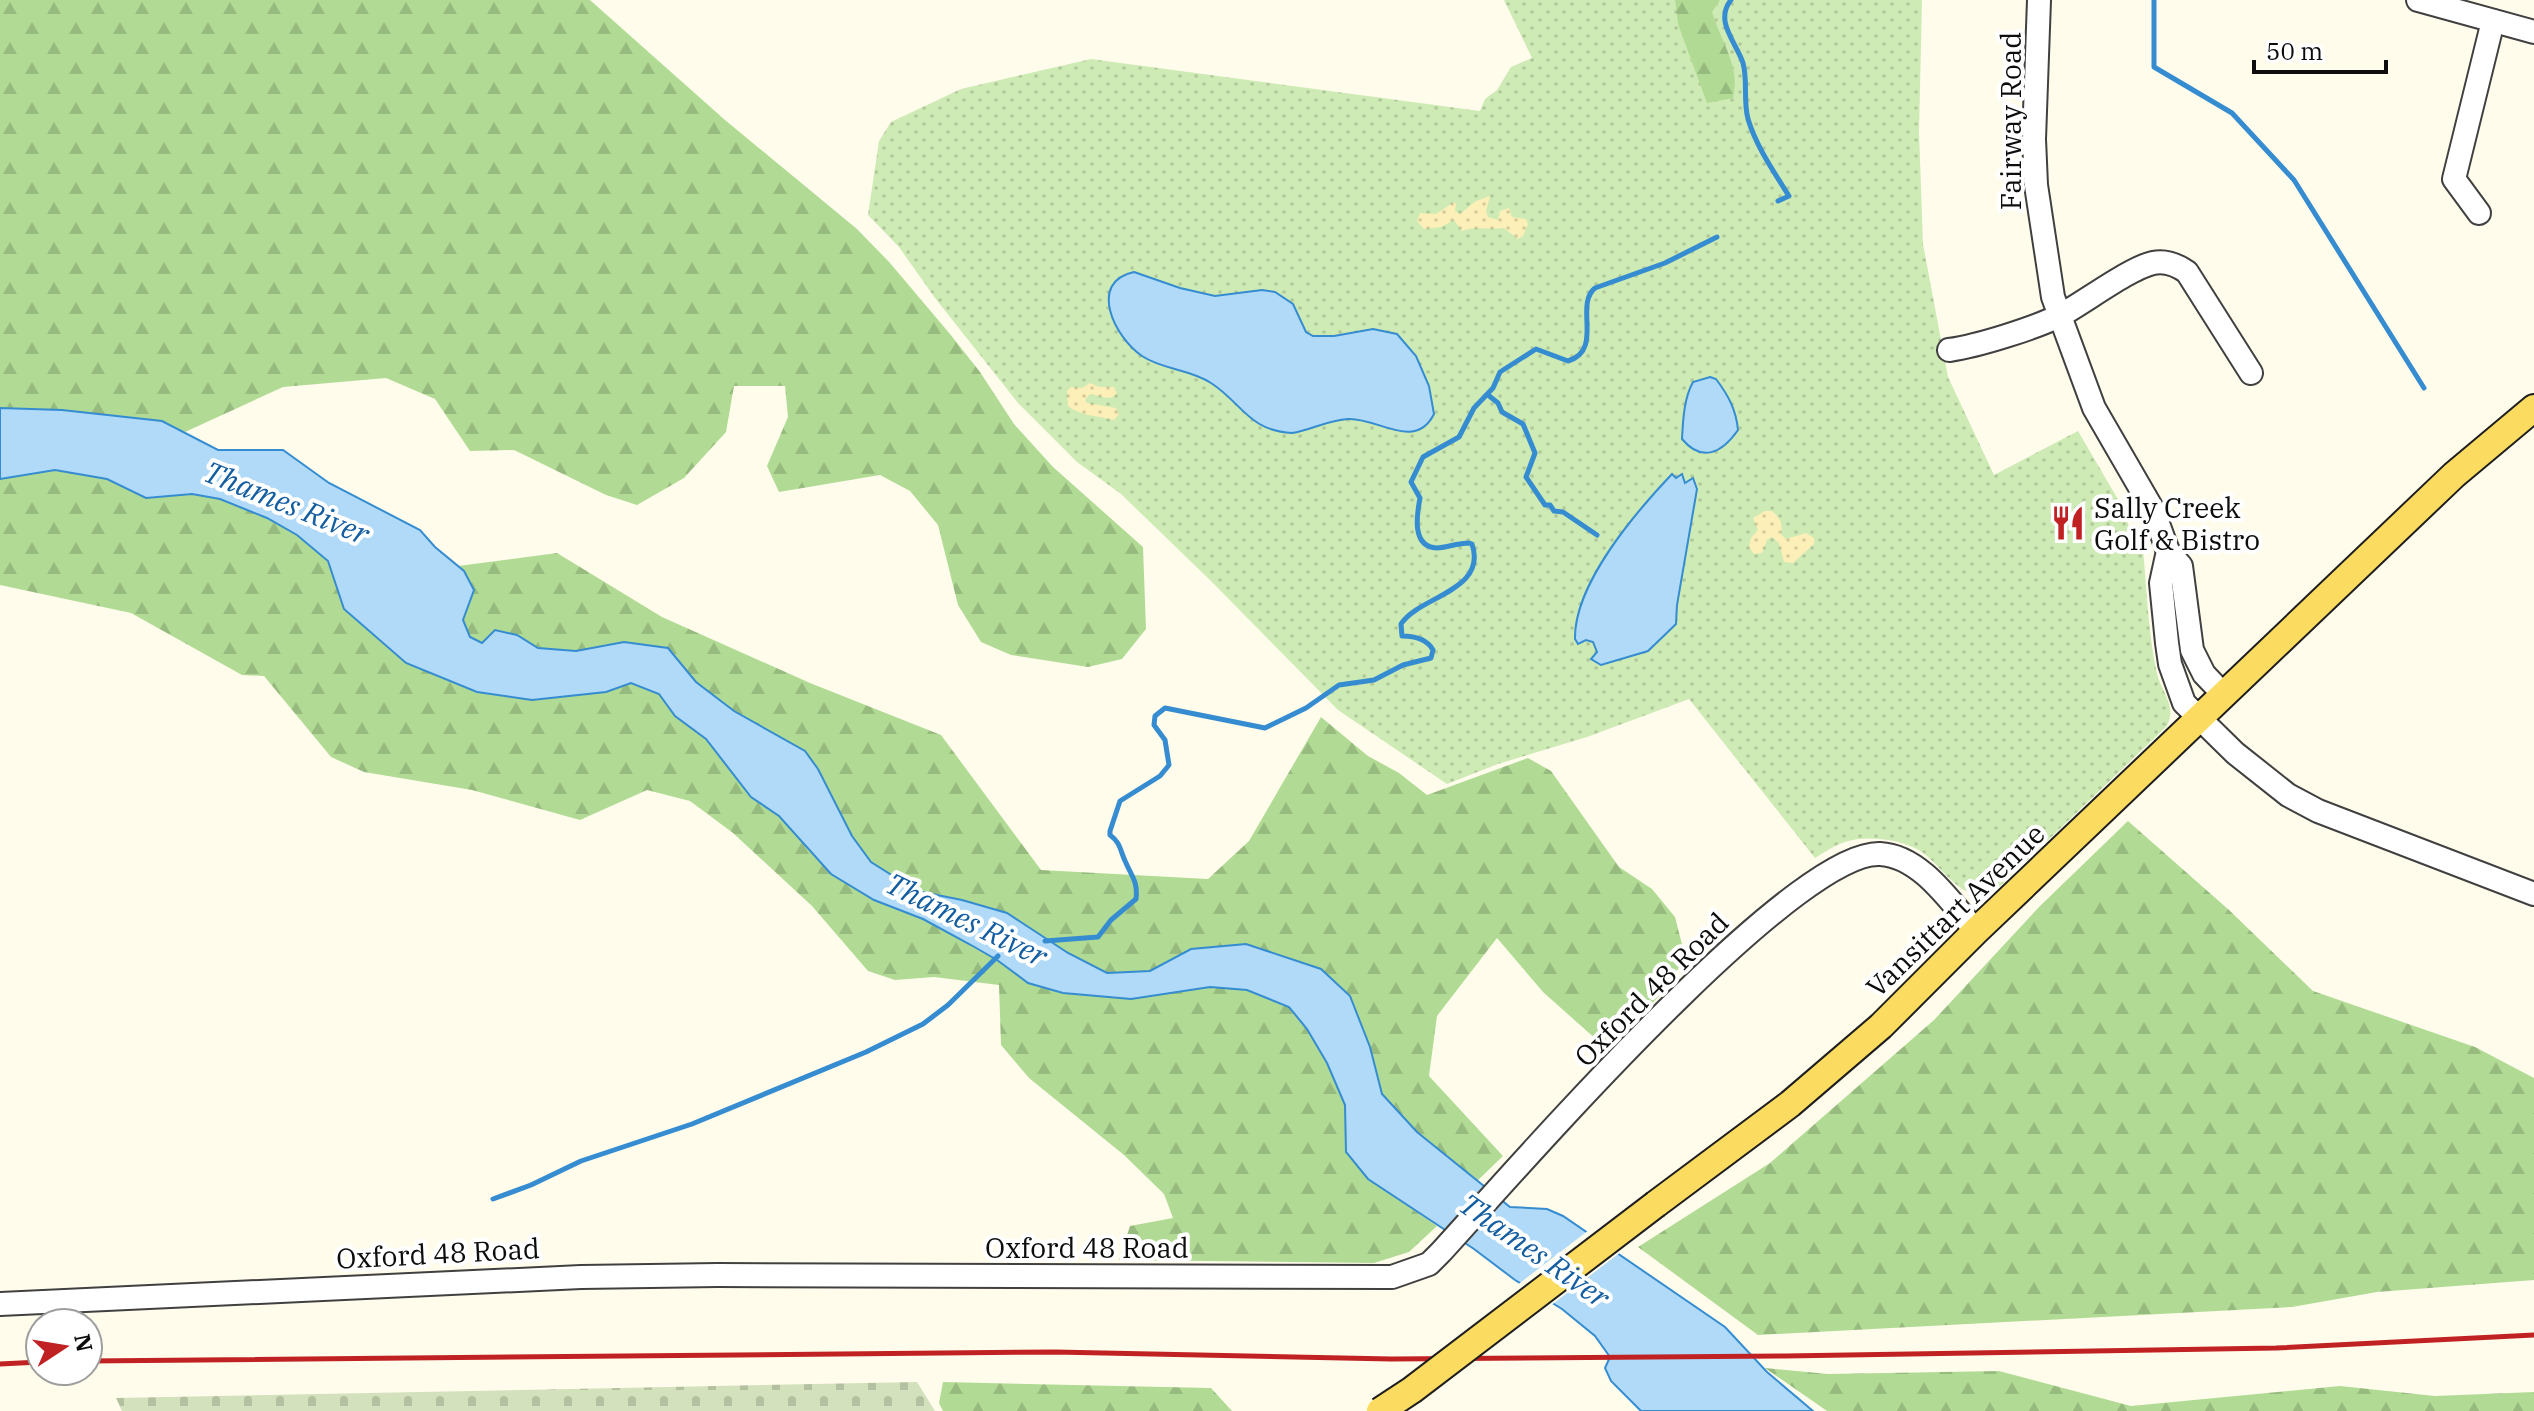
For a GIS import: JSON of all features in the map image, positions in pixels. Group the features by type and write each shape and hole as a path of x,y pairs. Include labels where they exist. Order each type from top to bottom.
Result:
{"main road":[{"name":"Vansittart Avenue","path":"1380,1411 1412,1390 1813,1085 1881,1026 1976,931 2454,475 2534,408"}],"street":[{"name":"Fairway Road","path":"2039,0 2034,139 2036,185 2047,270 2059,316 2094,408 2153,510 2168,551 2181,566 2192,650 2204,674 2224,695"},
{"path":"2418,0 2534,32"},
{"path":"2479,213 2454,179 2493,21"},
{"path":"1949,350 1977,344 2059,316 2144,266 2153,263 2175,264 2196,283 2251,373"},
{"name":"Fairway Road","path":"2168,551 2161,583 2170,664 2184,703 2235,753 2288,795 2329,816 2534,894"},
{"name":"Oxford 48 Road","path":"0,1304 581,1277 1392,1277 1429,1264 1698,978 1813,882 1851,859 1879,854 1901,858 1921,870 1976,931"}],"green space":[{"path":"0,0 590,0 725,120 857,229 950,334 980,372 1014,424 1053,467 1143,547 1146,629 1122,659 1088,667 1011,655 981,642 958,605 938,525 910,491 880,475 779,492 767,466 788,417 785,386 734,386 726,432 684,478 637,505 606,495 514,450 470,451 435,399 386,378 283,387 185,432 62,410 0,408"},
{"path":"1504,0 1922,0 1919,132 1923,244 1948,377 1994,475 2078,431 2123,508 2133,539 2143,550 2154,659 2170,712 2167,726 1996,890 1972,893 1952,881 1925,854 1888,840 1869,838 1850,841 1815,858 1689,699 1447,784 1338,710 1121,494 1077,462 1018,403 899,247 868,215 879,141 891,122 961,89 1091,59 1480,111 1485,99 1497,90 1511,67 1532,58"},
{"path":"1675,0 1720,0 1712,12 1732,65 1733,98 1707,103 1678,24"},
{"path":"55,470 107,479 146,498 192,494 220,499 267,518 297,535 328,561 344,609 477,692 532,700 606,692 631,683 659,694 675,716 706,739 751,797 779,816 831,874 874,900 923,919 997,960 1131,999 1210,987 1247,990 1289,1007 1307,1029 1327,1063 1345,1105 1346,1152 1368,1179 1437,1226 1409,1252 1374,1263 1119,1260 1130,1226 1173,1218 1164,1194 1124,1155 1029,1078 1001,1045 999,985 934,977 895,980 868,971 812,906 733,833 690,801 647,790 580,820 472,790 364,772 331,757 264,676 242,675 131,613 0,585 0,479"},
{"path":"557,553 662,617 810,683 941,735 1041,870 1208,879 1249,841 1321,717 1368,756 1399,773 1427,795 1528,758 1551,771 1619,867 1652,889 1675,917 1685,956 1668,987 1607,1049 1543,992 1497,938 1437,1016 1429,1076 1503,1156 1476,1182 1417,1132 1382,1094 1370,1047 1191,949 1150,971 1107,973 1068,953 1007,913 917,891 871,862 852,836 818,769 805,751 734,711 696,682 668,648 624,642 576,651 537,648 517,635 482,644 470,637 463,620 474,590 458,566"},
{"path":"2128,821 2229,910 2313,991 2475,1047 2534,1078 2534,1280 2377,1292 2292,1307 1758,1335 1638,1247 1770,1163 1934,1020 2040,906"},
{"path":"1765,1368 1828,1374 1999,1371 2131,1406 2340,1386 2435,1396 2534,1392 2534,1411 1827,1411"},
{"path":"917,1382 935,1411 122,1411 116,1398"},
{"path":"943,1382 1211,1388 1232,1411 943,1411 939,1403"}],"sand":[{"path":"1490,196 1486,211 1488,217 1498,220 1500,211 1509,208 1512,217 1526,219 1528,224 1523,236 1518,239 1504,228 1462,231 1454,220 1441,227 1424,229 1417,221 1420,213 1436,214 1454,202 1455,211 1460,214 1476,201"},
{"path":"1090,383 1099,387 1114,387 1117,394 1114,396 1107,398 1090,394 1085,400 1087,403 1116,408 1119,414 1114,420 1084,414 1068,406 1067,391 1071,387 1082,388"},
{"path":"1765,511 1772,511 1777,516 1781,534 1786,539 1806,533 1814,538 1814,544 1793,563 1784,562 1779,543 1772,537 1767,540 1762,553 1754,554 1749,547 1751,538 1758,530 1753,518"}],"water":[{"path":"1134,272 1215,296 1262,290 1275,292 1293,304 1306,332 1313,336 1334,336 1373,329 1397,334 1416,356 1429,386 1434,414 1417,431 1406,432 1348,419 1292,433 1266,427 1247,415 1211,383 1150,361 1132,348 1115,324 1109,298 1112,287 1120,278"},
{"path":"1710,377 1716,379 1728,397 1738,430 1719,449 1704,453 1682,439 1683,424 1693,382"},
{"name":"Thames River","path":"0,408 62,410 162,421 218,450 283,450 329,483 420,530 464,571 474,590 463,620 470,637 482,643 495,630 517,635 538,648 576,651 624,642 668,648 696,682 734,711 805,751 818,769 852,836 871,862 917,891 1007,913 1068,953 1107,973 1150,971 1191,949 1246,944 1321,969 1350,996 1370,1047 1382,1094 1417,1132 1510,1207 1547,1209 1563,1216 1725,1327 1767,1372 1813,1411 1641,1411 1611,1381 1605,1368 1610,1357 1595,1336 1562,1309 1368,1179 1346,1152 1345,1105 1327,1063 1307,1029 1289,1007 1247,990 1210,987 1131,999 1063,993 1028,983 971,945 923,919 874,900 831,874 779,816 751,797 706,739 675,716 659,694 631,683 606,692 532,700 477,692 406,663 344,609 328,561 297,535 267,518 220,499 192,494 146,498 107,479 55,470 0,479"},
{"path":"1672,474 1676,478 1682,474 1685,483 1693,478 1697,489 1676,624 1648,651 1601,665 1591,659 1597,652 1593,642 1586,640 1578,644 1575,639 1577,618 1585,595 1625,528"}],"pier":[{"path":"1589,1230 1621,1252 1550,1306 1516,1286"}],"waterway":[{"path":"1731,0 1726,8 1725,24 1743,63 1748,119 1761,149 1789,196 1778,201"},
{"path":"2154,0 2154,67 2232,113 2294,180 2424,388"},
{"name":"Thames River","path":"1045,941 1098,937 1111,920 1136,899 1134,880 1110,831 1120,801 1160,776 1169,765 1165,740 1154,725 1155,716 1165,708 1265,728 1306,708 1339,685 1374,680 1403,665 1431,658 1433,650 1430,646 1420,639 1402,636 1401,624 1410,614 1461,583 1470,572 1474,560 1472,544 1437,548 1429,546 1419,536 1420,498 1411,482 1423,457 1459,437 1474,408 1493,388 1500,372 1536,349 1568,361 1579,355 1587,338 1589,296 1595,288 1665,263 1717,237"},
{"path":"1488,395 1498,403 1502,412 1523,424 1535,453 1526,477 1545,505 1563,512 1597,535"},
{"name":"Thames River","path":"493,1199 581,1161 692,1124 866,1052 923,1024 948,1005 998,956"}],"railway":[{"path":"104,1361 1055,1352 1391,1359 1785,1356 2276,1348 2534,1335"},
{"path":"0,1364 24,1363"}],"place":[{"name":"Sally Creek Golf & Bistro","path":"2068,523"}]}
